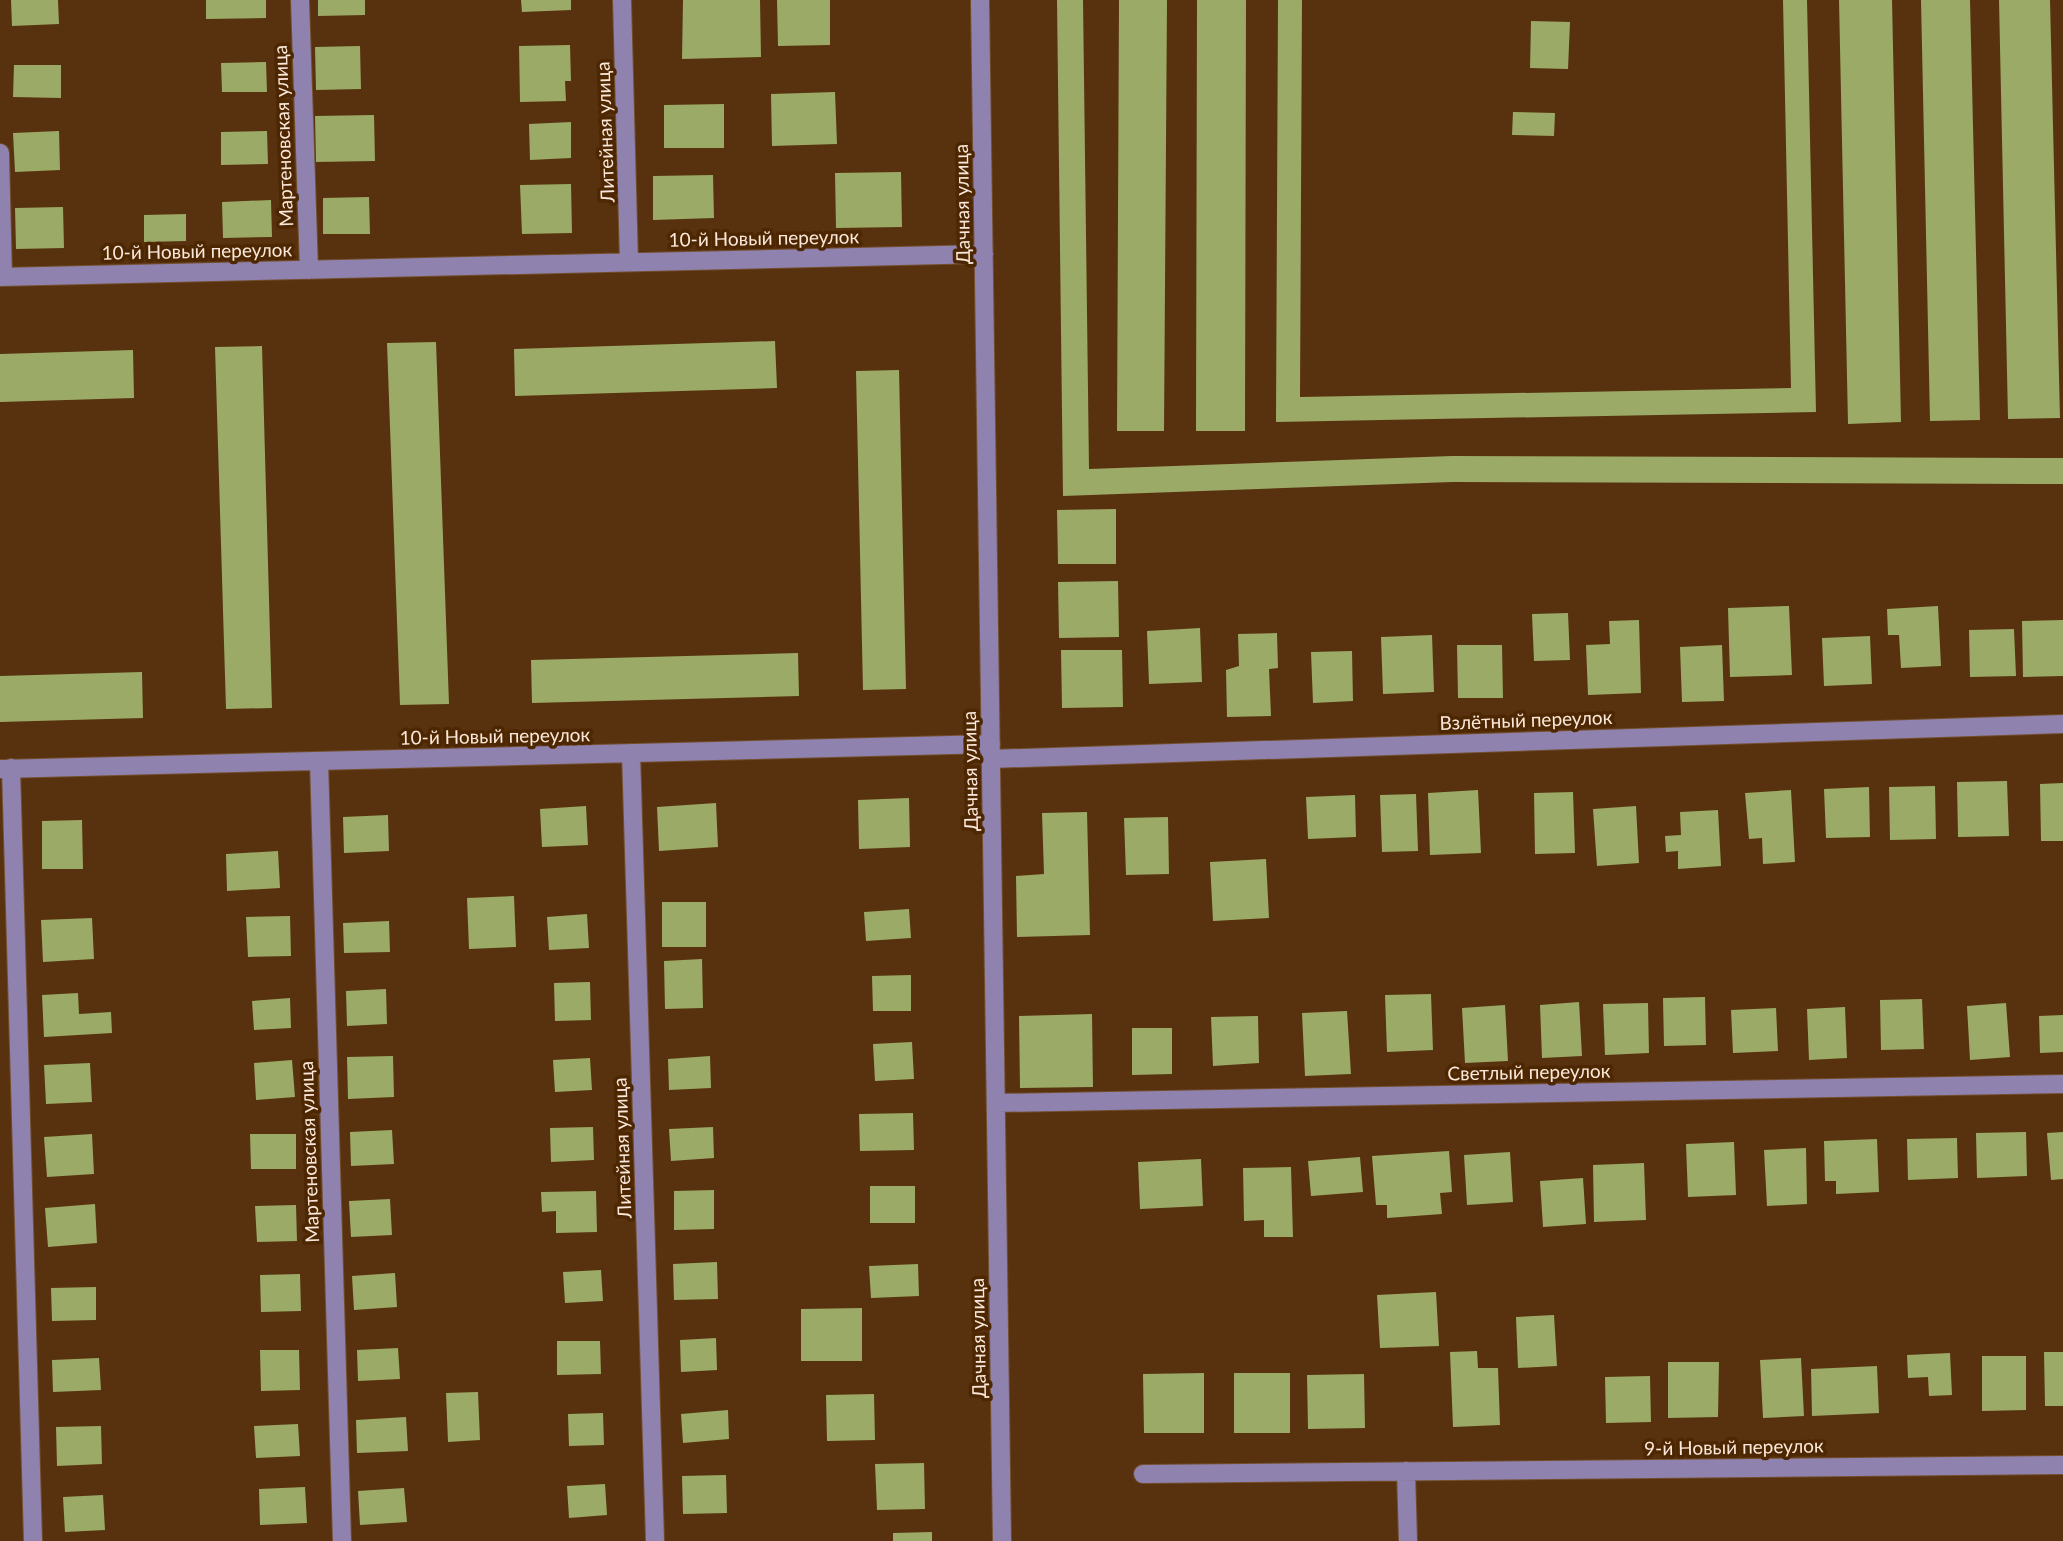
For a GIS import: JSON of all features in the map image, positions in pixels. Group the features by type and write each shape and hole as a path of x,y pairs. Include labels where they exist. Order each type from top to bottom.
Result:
{"street":[{"name":"Мартеновская улица","path":"300,0 309,270"},
{"name":"Литейная улица","path":"622,0 629,262"},
{"name":"Дачная улица","path":"980,0 1002,1541"},
{"path":"0,153 2,277"},
{"name":"10-й Новый переулок","path":"2,277 984,254"},
{"name":"Взлётный переулок","path":"991,752 2063,723"},
{"name":"10-й Новый переулок","path":"6,769 631,753 991,752"},
{"name":"Литейная улица","path":"631,753 655,1541"},
{"name":"Мартеновская улица","path":"319,761 342,1541"},
{"path":"6,769 33,1541"},
{"name":"Светлый переулок","path":"996,1103 2063,1084"},
{"name":"9-й Новый переулок","path":"1143,1474 2063,1465"},
{"path":"1406,1471 1408,1541"}],"building":[{"path":"11,0 58,0 59,24 12,26"},
{"path":"206,0 266,0 266,18 206,19"},
{"path":"318,0 365,0 365,15 318,16"},
{"path":"521,0 571,0 571,10 522,12"},
{"path":"683,0 760,0 761,57 682,59"},
{"path":"777,0 830,0 830,45 778,46"},
{"path":"1057,0 1083,0 1089,469 1452,456 2063,458 2063,484 1452,482 1063,496"},
{"path":"1119,0 1167,0 1164,431 1117,431"},
{"path":"1197,0 1246,0 1245,431 1196,431"},
{"path":"1278,0 1302,0 1300,397 1791,388 1783,0 1807,0 1816,412 1276,422"},
{"path":"1839,0 1892,0 1901,422 1848,424"},
{"path":"1921,0 1970,0 1980,420 1930,421"},
{"path":"1999,0 2050,0 2060,418 2008,419"},
{"path":"1531,21 1570,22 1568,69 1530,68"},
{"path":"570,45 571,81 565,81 566,101 520,102 519,46"},
{"path":"360,46 361,89 316,90 315,47"},
{"path":"266,62 267,92 222,92 221,63"},
{"path":"14,65 61,65 61,98 13,97"},
{"path":"835,92 837,144 772,146 771,94"},
{"path":"724,104 724,148 664,148 664,105"},
{"path":"1513,112 1555,113 1554,136 1512,135"},
{"path":"374,115 375,161 316,162 315,116"},
{"path":"571,122 571,158 530,160 529,124"},
{"path":"59,131 60,170 15,172 13,133"},
{"path":"267,131 268,164 221,165 221,132"},
{"path":"901,172 902,227 836,228 835,173"},
{"path":"713,175 714,218 653,220 653,176"},
{"path":"571,184 572,233 522,234 520,185"},
{"path":"369,197 370,234 323,234 323,198"},
{"path":"271,200 272,237 223,238 222,202"},
{"path":"63,207 64,248 16,249 15,208"},
{"path":"186,214 186,241 144,242 144,215"},
{"path":"775,341 777,388 515,396 514,349"},
{"path":"436,342 449,704 400,705 387,343"},
{"path":"262,346 272,708 226,709 215,347"},
{"path":"133,350 134,398 0,402 0,354"},
{"path":"899,370 906,689 863,690 856,371"},
{"path":"1116,509 1116,564 1058,564 1057,510"},
{"path":"1118,581 1119,637 1059,638 1058,582"},
{"path":"1789,606 1792,675 1730,677 1728,608"},
{"path":"1938,606 1941,666 1901,668 1899,635 1888,635 1887,609"},
{"path":"1568,613 1570,660 1534,661 1532,614"},
{"path":"1639,620 1641,693 1588,695 1586,645 1610,644 1609,621"},
{"path":"2063,620 2063,676 2023,677 2022,621"},
{"path":"1200,628 1202,682 1149,684 1147,631"},
{"path":"2014,629 2016,676 1970,677 1969,630"},
{"path":"1277,633 1278,668 1269,669 1271,716 1227,717 1226,670 1239,666 1238,634"},
{"path":"1432,635 1434,692 1383,694 1381,637"},
{"path":"1870,636 1872,684 1824,686 1822,638"},
{"path":"1457,645 1502,645 1503,698 1458,698"},
{"path":"1722,645 1724,701 1682,702 1680,647"},
{"path":"1061,650 1122,650 1123,707 1062,708"},
{"path":"1352,651 1353,701 1313,703 1311,652"},
{"path":"798,653 799,696 532,703 531,660"},
{"path":"142,672 143,718 0,722 0,676"},
{"path":"2007,781 2009,836 1958,837 1957,782"},
{"path":"2063,783 2063,841 2041,841 2040,784"},
{"path":"1935,786 1936,839 1890,840 1889,787"},
{"path":"1869,787 1870,837 1826,838 1824,789"},
{"path":"1478,790 1481,853 1430,855 1428,793"},
{"path":"1791,790 1795,862 1763,864 1762,838 1749,839 1745,793"},
{"path":"1573,792 1575,853 1535,854 1534,793"},
{"path":"1416,794 1418,851 1382,852 1380,795"},
{"path":"1355,795 1356,837 1308,839 1306,797"},
{"path":"909,798 910,847 859,849 858,800"},
{"path":"716,803 718,847 659,851 657,807"},
{"path":"586,806 588,845 542,847 540,809"},
{"path":"1636,806 1639,863 1597,866 1593,809"},
{"path":"1718,810 1721,866 1678,869 1678,851 1666,852 1665,836 1681,835 1680,812"},
{"path":"1087,812 1090,935 1017,937 1016,876 1044,874 1042,813"},
{"path":"388,815 389,851 344,853 343,817"},
{"path":"1168,817 1169,874 1126,875 1124,818"},
{"path":"82,820 83,869 42,869 42,821"},
{"path":"278,851 280,888 227,891 226,854"},
{"path":"1266,859 1269,918 1213,921 1210,862"},
{"path":"514,896 516,947 469,949 467,898"},
{"path":"662,902 706,902 706,947 662,947"},
{"path":"909,909 911,938 866,941 864,912"},
{"path":"587,914 589,948 549,950 547,917"},
{"path":"290,916 291,956 248,957 246,917"},
{"path":"92,918 94,959 43,962 41,920"},
{"path":"389,921 390,952 344,953 343,923"},
{"path":"702,959 703,1008 665,1009 664,961"},
{"path":"911,975 911,1011 873,1011 872,976"},
{"path":"590,982 591,1020 555,1021 554,983"},
{"path":"386,989 387,1024 347,1026 346,991"},
{"path":"78,993 79,1014 111,1012 112,1033 44,1037 42,995"},
{"path":"1431,994 1433,1050 1387,1052 1385,995"},
{"path":"1705,997 1706,1045 1664,1046 1663,998"},
{"path":"290,998 291,1028 254,1030 252,1001"},
{"path":"1922,999 1924,1049 1881,1050 1880,1000"},
{"path":"1579,1002 1582,1056 1542,1058 1540,1005"},
{"path":"1648,1003 1649,1053 1605,1055 1603,1004"},
{"path":"2006,1003 2010,1057 1970,1060 1967,1006"},
{"path":"1505,1005 1508,1061 1465,1063 1462,1008"},
{"path":"1845,1007 1847,1058 1809,1060 1807,1009"},
{"path":"1776,1008 1778,1051 1733,1053 1731,1010"},
{"path":"1347,1011 1351,1074 1305,1076 1302,1013"},
{"path":"1092,1014 1093,1087 1020,1088 1019,1016"},
{"path":"2063,1015 2063,1052 2040,1053 2039,1016"},
{"path":"1258,1016 1259,1063 1213,1066 1211,1017"},
{"path":"1132,1028 1172,1028 1172,1074 1132,1075"},
{"path":"912,1042 914,1079 875,1081 873,1044"},
{"path":"393,1056 394,1097 348,1099 347,1057"},
{"path":"710,1056 711,1088 669,1090 668,1059"},
{"path":"590,1058 592,1090 555,1092 553,1060"},
{"path":"292,1060 295,1097 256,1100 254,1063"},
{"path":"90,1063 92,1102 46,1104 44,1065"},
{"path":"913,1113 914,1150 860,1151 859,1114"},
{"path":"593,1127 594,1160 551,1162 550,1128"},
{"path":"713,1127 714,1158 671,1161 669,1129"},
{"path":"392,1130 394,1164 351,1166 350,1132"},
{"path":"2026,1132 2027,1176 1977,1178 1976,1133"},
{"path":"2063,1132 2063,1179 2051,1180 2047,1133"},
{"path":"92,1134 94,1174 47,1177 44,1137"},
{"path":"250,1134 296,1134 296,1169 251,1169"},
{"path":"1957,1138 1958,1178 1908,1180 1907,1139"},
{"path":"1877,1139 1879,1192 1836,1194 1836,1181 1825,1181 1824,1141"},
{"path":"1734,1142 1736,1195 1688,1197 1686,1144"},
{"path":"1806,1148 1807,1204 1767,1206 1764,1150"},
{"path":"1449,1151 1452,1192 1440,1193 1442,1214 1387,1218 1387,1205 1376,1205 1372,1156"},
{"path":"1510,1152 1513,1202 1467,1205 1464,1155"},
{"path":"1360,1157 1363,1192 1311,1196 1308,1161"},
{"path":"1201,1159 1203,1206 1140,1209 1138,1162"},
{"path":"1644,1163 1646,1220 1594,1222 1593,1165"},
{"path":"1291,1167 1293,1237 1264,1237 1264,1220 1244,1221 1243,1168"},
{"path":"1583,1178 1586,1224 1543,1227 1540,1181"},
{"path":"870,1186 915,1186 915,1223 870,1223"},
{"path":"714,1190 714,1229 674,1230 674,1191"},
{"path":"596,1191 597,1232 556,1233 556,1211 542,1212 541,1192"},
{"path":"390,1199 392,1235 351,1237 349,1201"},
{"path":"95,1204 97,1243 48,1247 45,1208"},
{"path":"296,1205 297,1241 257,1242 255,1206"},
{"path":"717,1262 718,1299 674,1300 673,1264"},
{"path":"918,1264 919,1296 871,1298 869,1266"},
{"path":"601,1270 603,1301 565,1303 563,1272"},
{"path":"395,1273 397,1307 354,1310 352,1276"},
{"path":"300,1274 301,1311 261,1312 260,1275"},
{"path":"96,1287 96,1320 52,1321 51,1288"},
{"path":"1436,1292 1439,1346 1380,1348 1377,1295"},
{"path":"862,1308 862,1361 801,1361 801,1309"},
{"path":"1554,1315 1557,1366 1518,1368 1516,1317"},
{"path":"716,1338 717,1370 681,1372 680,1340"},
{"path":"557,1341 600,1341 601,1374 557,1375"},
{"path":"398,1348 400,1379 358,1381 357,1350"},
{"path":"260,1350 299,1350 300,1390 261,1391"},
{"path":"1477,1351 1478,1368 1498,1368 1500,1425 1453,1427 1450,1352"},
{"path":"2044,1352 2063,1352 2063,1406 2045,1406"},
{"path":"1950,1353 1952,1395 1929,1396 1928,1377 1908,1378 1907,1355"},
{"path":"1982,1356 2026,1356 2026,1410 1982,1411"},
{"path":"99,1358 101,1390 53,1392 52,1360"},
{"path":"1801,1358 1804,1416 1763,1418 1760,1360"},
{"path":"1668,1362 1719,1362 1718,1417 1668,1418"},
{"path":"1877,1366 1879,1413 1812,1416 1811,1369"},
{"path":"1204,1373 1204,1433 1144,1433 1143,1374"},
{"path":"1234,1373 1290,1373 1290,1433 1234,1433"},
{"path":"1364,1374 1365,1428 1308,1429 1307,1375"},
{"path":"1650,1376 1651,1422 1606,1423 1605,1377"},
{"path":"478,1392 480,1440 448,1442 446,1393"},
{"path":"874,1394 875,1440 827,1441 826,1395"},
{"path":"728,1410 729,1439 683,1443 681,1414"},
{"path":"603,1413 604,1445 569,1446 568,1414"},
{"path":"406,1417 408,1451 357,1453 356,1420"},
{"path":"298,1424 300,1456 256,1458 254,1426"},
{"path":"101,1426 102,1464 57,1466 56,1427"},
{"path":"924,1463 925,1509 877,1510 875,1464"},
{"path":"726,1475 727,1513 683,1514 682,1476"},
{"path":"605,1484 607,1515 569,1518 567,1486"},
{"path":"305,1487 307,1523 260,1525 259,1489"},
{"path":"404,1488 407,1522 360,1525 358,1491"},
{"path":"103,1495 105,1530 65,1532 63,1497"},
{"path":"932,1532 932,1541 893,1541 893,1533"}]}
